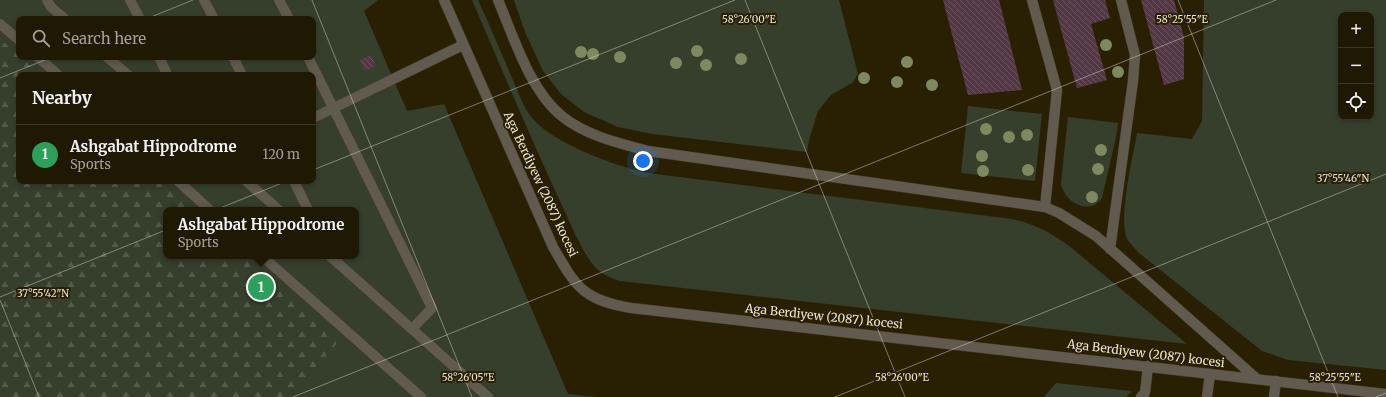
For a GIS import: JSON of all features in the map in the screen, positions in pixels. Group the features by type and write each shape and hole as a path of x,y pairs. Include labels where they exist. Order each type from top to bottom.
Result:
{"street":[{"path":"47,0 51,7 62,16"},
{"path":"130,0 138,16"},
{"path":"204,0 212,16"},
{"path":"279,0 287,16"},
{"name":"Aga Berdiyew (2087) kocesi","path":"444,0 553,247 577,284 585,292 598,300 631,308 1386,394"},
{"path":"498,0 532,80 542,94 563,117 594,134 617,143 648,151 1045,207 1059,213 1096,236 1257,379"},
{"path":"1032,0 1057,90 1045,207"},
{"path":"1110,249 1133,81 1135,55 1121,0"},
{"path":"0,24 16,37"},
{"path":"316,117 463,45"},
{"path":"41,60 55,72"},
{"path":"110,60 124,72"},
{"path":"160,60 166,72"},
{"path":"234,60 240,72"},
{"path":"309,60 315,72"},
{"path":"316,74 432,308 412,329"},
{"path":"181,184 207,207"},
{"path":"249,184 276,207"},
{"path":"295,184 307,207"},
{"path":"265,259 422,397"},
{"path":"333,259 487,397"},
{"path":"1141,397 1145,393 1148,366"},
{"path":"1207,397 1210,374"},
{"path":"1274,397 1276,381"}],"green space":[{"path":"0,0 378,0 364,11 407,111 444,104 568,394 597,397 0,397"},
{"path":"472,0 478,0 529,115 543,128 556,137 586,153 634,170 648,173 1012,219 1028,223 1048,232 1068,245 1187,344 620,281 607,276 596,268 591,262 576,236 537,151"},
{"path":"514,0 839,0 858,74 852,83 831,95 818,111 807,152 652,134 618,127 584,112 561,94 543,71 525,32"},
{"path":"1204,0 1386,0 1386,370 1288,360 1262,351 1139,253 1128,241 1124,217 1125,202 1137,133 1192,139 1202,121"},
{"path":"0,39 16,53 16,60 24,60 38,72 16,72 16,184 163,184 190,207 163,207 163,259 248,259 340,340 290,397 0,397"},
{"path":"968,106 1042,114 1035,181 961,173"},
{"path":"1068,117 1118,123 1102,198 1097,204 1084,206 1077,204 1066,196 1063,190 1061,183"},
{"path":"1056,383 1132,391 1126,397 1044,397"}],"building":[{"path":"943,0 999,0 1022,90 968,95"},
{"path":"1053,0 1105,0 1110,18 1091,24 1107,80 1077,88"},
{"path":"1141,0 1174,0 1184,37 1184,79 1164,85"},
{"path":"371,55 376,66 365,71 360,60"}],"place":[{"name":"Ashgabat Hippodrome","path":"261,287"}]}
